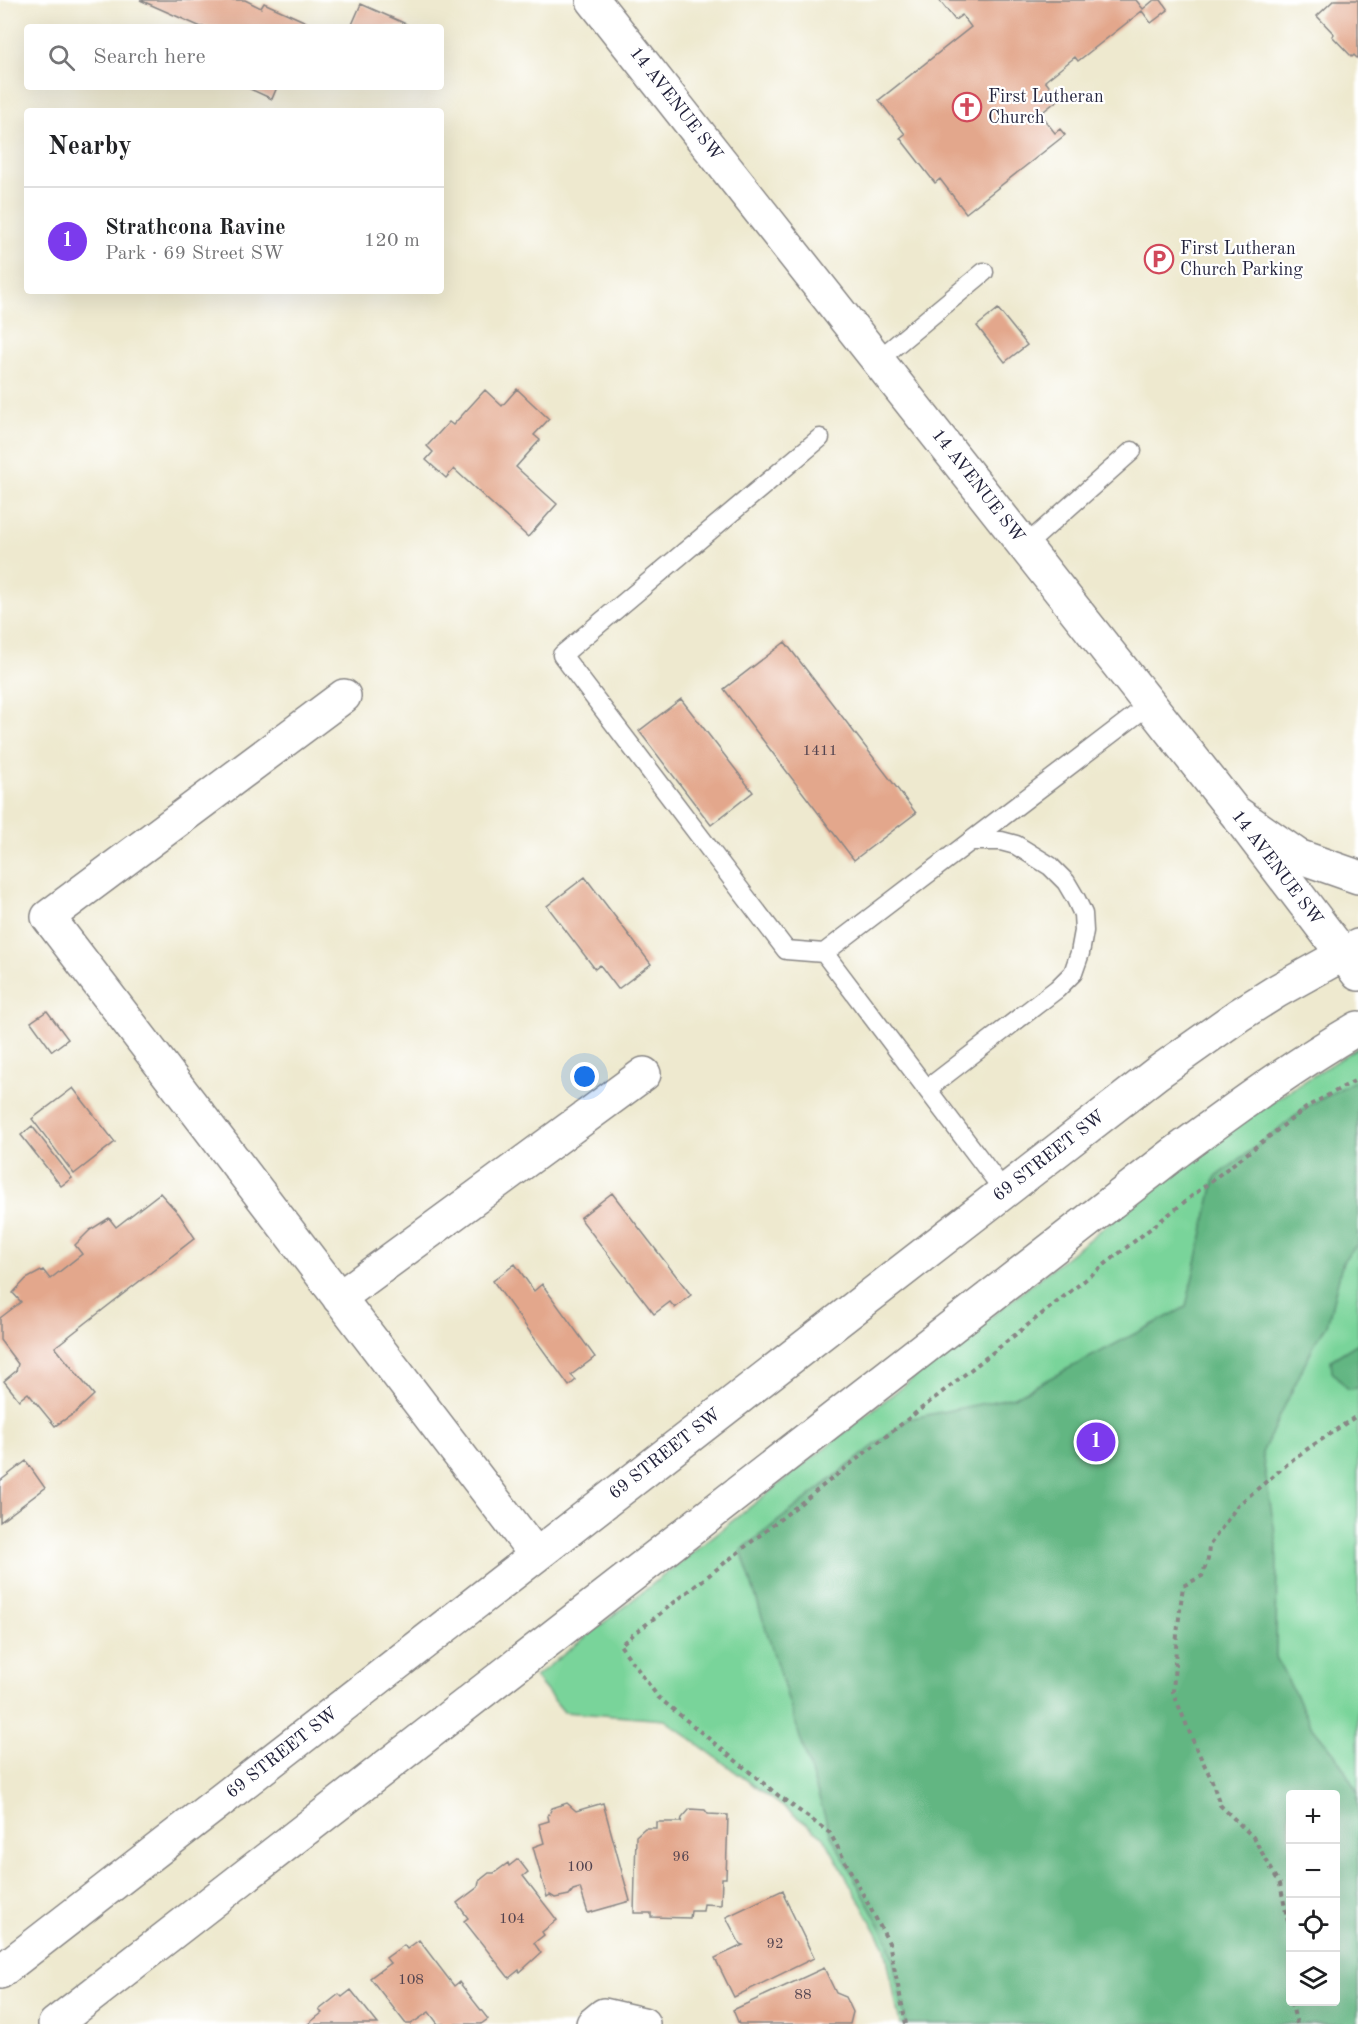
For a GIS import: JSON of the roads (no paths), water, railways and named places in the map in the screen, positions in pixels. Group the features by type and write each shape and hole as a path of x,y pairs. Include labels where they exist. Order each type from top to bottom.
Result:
{"main road":[{"name":"14 AVENUE SW","path":"593,0 1234,811 1353,958"},
{"path":"344,696 48,917 536,1555"},
{"path":"1234,811 1298,856 1358,877"},
{"name":"69 STREET SW","path":"0,1972 1004,1191 1200,1042 1277,991 1353,958"},
{"path":"55,2024 1166,1160 1266,1086 1358,1028"},
{"path":"339,1298 644,1074"},
{"path":"593,2024 604,2015 643,2024"}],"lane":[{"path":"878,360 984,272"},
{"path":"820,438 562,655 786,950 824,952 1150,704"},
{"path":"1025,546 1132,451"},
{"path":"927,1089 1058,989 1073,973 1084,931 1083,914 1066,882 1050,866 1016,844 995,840 971,841"},
{"path":"824,952 1004,1191"}],"place":[{"name":"First Lutheran Church","path":"967,107"},
{"name":"First Lutheran Church Parking","path":"1159,259"},
{"name":"Strathcona Ravine","path":"1096,1442"}]}
